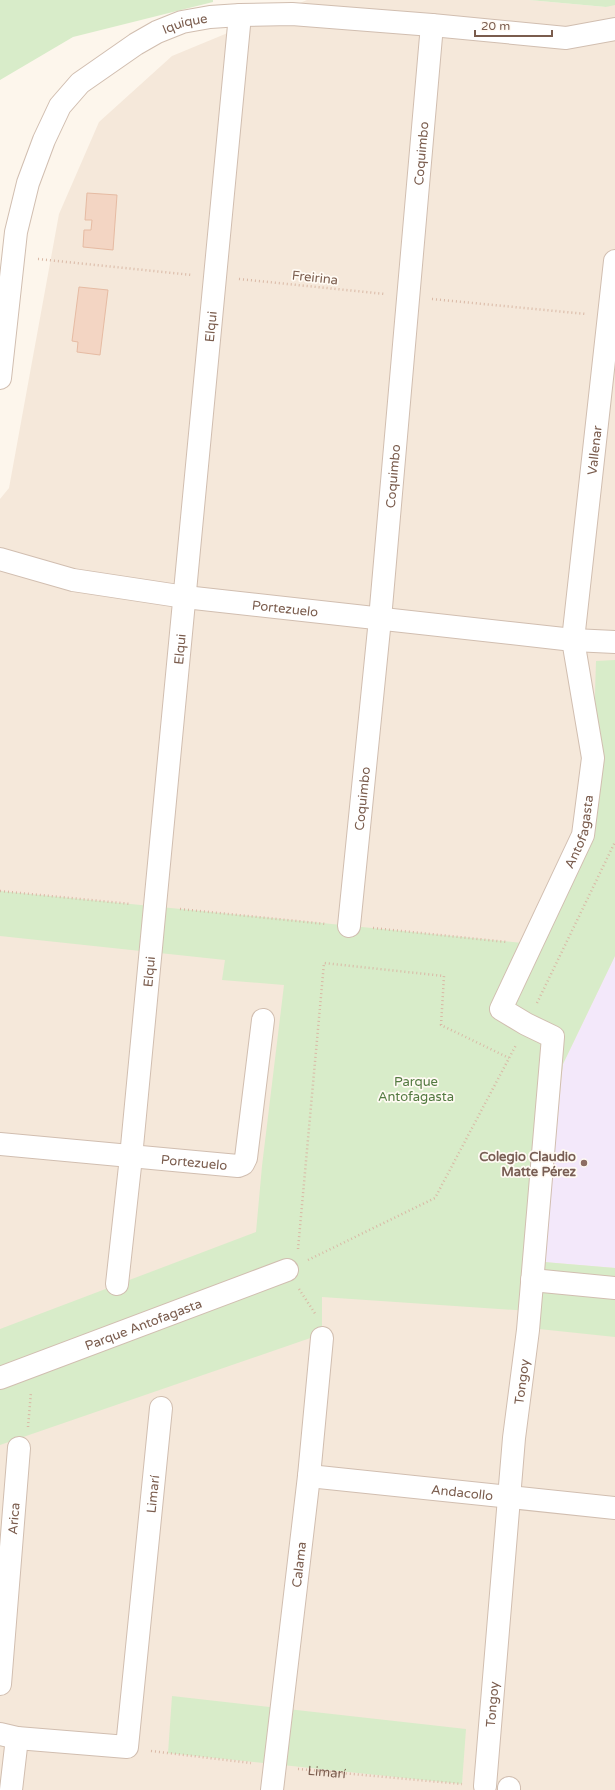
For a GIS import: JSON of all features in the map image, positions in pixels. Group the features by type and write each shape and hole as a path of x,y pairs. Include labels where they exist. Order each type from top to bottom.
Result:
{"street":[{"name":"Iquique","path":"0,378 16,232 28,183 44,140 60,106 80,83 136,44 157,32 189,21 210,17 292,14 432,25 566,38 615,29"},
{"name":"Elqui","path":"117,1284 131,1157 240,15"},
{"name":"Coquimbo","path":"349,926 380,618 432,25"},
{"name":"Vallenar","path":"573,640 615,261"},
{"name":"Portezuelo","path":"0,559 73,580 184,596 573,640 615,642"},
{"name":"Antofagasta","path":"501,1009 584,835 593,758 573,640"},
{"name":"Tongoy","path":"485,1786 514,1438 528,1330 553,1037 526,1024 501,1009"},
{"name":"Portezuelo","path":"0,1144 238,1166 243,1164 246,1158 263,1020"},
{"name":"Parque Antofagasta","path":"0,1378 292,1268"},
{"path":"532,1280 615,1288"},
{"name":"Calama","path":"272,1790 309,1476 322,1338"},
{"name":"Limarí","path":"127,1747 161,1408"},
{"name":"Arica","path":"0,1684 3,1602 19,1448"},
{"name":"Andacollo","path":"309,1476 615,1508"},
{"path":"11,1790 7,1736 127,1747"}],"path":[{"name":"Freirina","path":"13,257 609,316"},
{"path":"292,1268 435,1198 509,1058 615,842"},
{"path":"0,891 532,944"},
{"path":"322,1338 322,1324 292,1268 324,963 444,976 442,1026 509,1058"},
{"path":"19,1448 27,1435 33,1366"},
{"name":"Limarí","path":"127,1747 275,1766 485,1786"}],"shaded area":[{"path":"307,0 529,0 606,7 615,2 615,1790 0,1790 0,499 9,488 59,214 99,122 172,56"},
{"name":"Colegio Claudio Matte Pérez","path":"615,956 615,1268 544,1262 563,1064"}],"green space":[{"path":"0,0 213,0 213,2 73,37 0,80"},
{"path":"529,0 615,0 615,5 606,7"},
{"name":"Parque Antofagasta","path":"615,660 615,956 563,1064 530,1311 322,1297 322,1334 0,1445 0,1329 256,1232 262,1166 284,985 222,980 225,960 0,936 0,891 532,944 583,835 593,758 596,661"},
{"path":"544,1262 615,1268 615,1337 539,1329"},
{"path":"172,1696 466,1729 462,1784 168,1753"}],"building":[{"path":"87,193 117,195 113,250 83,247 84,230 91,230 92,220 85,220"},
{"path":"79,287 108,290 100,355 77,352 78,342 72,341"}],"place":[{"name":"Colegio Claudio Matte Pérez","path":"584,1163"}]}
